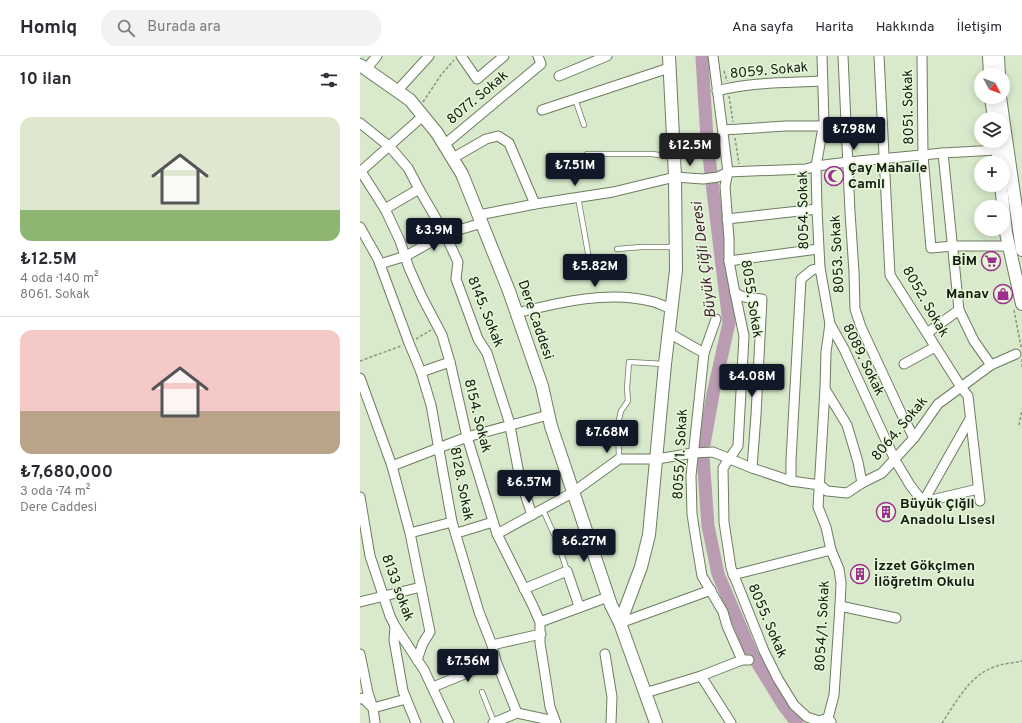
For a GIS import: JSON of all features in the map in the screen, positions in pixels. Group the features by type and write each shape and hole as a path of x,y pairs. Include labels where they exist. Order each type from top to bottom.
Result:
{"street":[{"path":"363,67 377,56"},
{"path":"397,91 429,56"},
{"path":"459,57 477,79 504,56"},
{"name":"8077. Sokak","path":"444,145 541,64 538,56"},
{"path":"559,76 607,56"},
{"path":"620,623 640,567 649,535 665,364 676,270 675,177 669,56"},
{"name":"8055. Sokak","path":"714,56 717,91 728,172 725,186 729,261 734,293 744,336 738,446 723,468 724,522 730,568 764,651 778,679 794,704 807,717 819,721 830,720"},
{"name":"8054. Sokak","path":"820,268 818,250 816,166 823,126 822,56"},
{"name":"8053. Sokak","path":"844,56 855,309 861,327 914,438"},
{"name":"8052. Sokak","path":"879,56 890,275 968,396 980,501"},
{"name":"8051. Sokak","path":"922,56 924,156 931,248 953,246 1009,246"},
{"path":"989,56 990,68"},
{"path":"998,56 999,68"},
{"name":"Dere Caddesi","path":"363,67 410,100 437,133 462,174 517,312 542,386 548,415 572,493 608,597 620,623 656,723"},
{"path":"542,110 669,68"},
{"name":"8059. Sokak","path":"717,91 728,88 822,81"},
{"path":"1001,104 1019,210 1022,250"},
{"path":"360,171 390,147 420,112"},
{"name":"8145. Sokak","path":"360,123 390,147 408,168 418,189 445,234 458,262 456,279 478,339 488,353 510,426 520,479 532,514"},
{"path":"723,130 786,126 823,126"},
{"path":"453,158 486,139 498,136 509,143 535,204"},
{"path":"380,264 406,256 445,234 480,219 535,204 627,189 675,177 703,179 718,177 728,172 806,169 816,166 848,162 924,156 982,148"},
{"path":"943,153 959,310 974,341 991,365"},
{"name":"8154. Sokak","path":"360,171 385,209 400,241 422,297 442,335 450,362 467,437 496,534 540,622 541,650 550,707 555,722"},
{"path":"385,209 418,189"},
{"path":"1002,192 1006,233 1022,304"},
{"path":"727,219 817,209"},
{"name":"8128. Sokak","path":"360,227 380,264 409,342 422,372 431,405 452,522 457,533 479,612 492,645 496,661 517,713"},
{"path":"729,261 818,250"},
{"path":"791,481 801,279 812,270 820,268"},
{"name":"8089. Sokak","path":"820,268 830,324 844,349 895,460 910,485 923,502"},
{"path":"734,293 762,299 752,468"},
{"path":"517,312 569,302 606,297 635,298 655,302 672,309"},
{"path":"927,333 959,310"},
{"name":"8055/1. Sokak","path":"700,676 745,660 727,626 723,612 702,576 692,514 691,484 704,353 716,319"},
{"path":"830,324 826,352 825,389 846,425 858,462 862,483"},
{"path":"669,333 704,353"},
{"path":"904,364 935,347"},
{"name":"8064. Sokak","path":"694,453 714,452 752,468 791,481 820,485 827,491 847,493 862,483 882,473 914,438 938,404 991,365 1016,354"},
{"path":"422,372 450,362"},
{"path":"360,378 392,466 410,533 421,587 430,632 423,643 417,660"},
{"name":"8054/1. Sokak","path":"825,389 818,508 826,527 831,550 839,569 841,583 834,695 830,720"},
{"path":"392,466 467,437 548,415"},
{"path":"923,502 970,419"},
{"path":"496,534 572,493 619,459 657,459 694,453"},
{"path":"923,502 978,489"},
{"name":"8133 sokak","path":"360,497 370,556 395,626 433,686 449,723"},
{"path":"410,533 452,522"},
{"path":"457,533 493,522"},
{"path":"733,575 831,550"},
{"path":"524,589 567,572 578,603 578,608"},
{"path":"360,602 421,587"},
{"path":"620,623 710,590"},
{"path":"540,622 608,597"},
{"path":"840,606 896,618"},
{"path":"395,626 395,651 403,691 416,723"},
{"path":"492,645 541,634"},
{"path":"360,654 368,693 373,708 375,723"},
{"path":"605,654 612,697 611,723"},
{"path":"433,686 496,661"},
{"path":"645,693 700,676 731,723"},
{"path":"360,699 363,698 373,708"},
{"path":"373,708 406,699"},
{"path":"494,723 517,713 555,722"}],"lane":[{"path":"575,99 584,124"},
{"path":"587,154 652,154 674,158"},
{"path":"578,197 588,253"},
{"path":"617,249 676,247"},
{"path":"619,459 618,424 621,411 628,401 627,388 629,362 665,364"},
{"path":"543,510 558,543 567,572"},
{"path":"482,692 494,723"}],"path":[{"path":"420,112 442,75 453,61 459,57"},
{"path":"722,66 727,80 740,172"},
{"path":"360,361 409,342 437,327"},
{"path":"1019,425 1022,410"},
{"path":"942,723 971,681 984,671 998,665 1022,661"}],"waterway":[{"name":"Büyük Çiğli Deresi","path":"702,58 707,139 711,173"},
{"name":"Büyük Çiğli Deresi","path":"703,450 713,394 729,323 712,183"},
{"name":"Büyük Çiğli Deresi","path":"703,457 708,526 718,574 752,654 784,706 797,723"}],"place":[{"name":"Çay Mahalle Camii","path":"834,176"},
{"name":"BİM","path":"991,261"},
{"name":"Manav","path":"1003,294"},
{"name":"Büyük Çiğli Anadolu Lisesi","path":"886,512"},
{"name":"İzzet Gökçimen İlöğretim Okulu","path":"860,574"}]}
